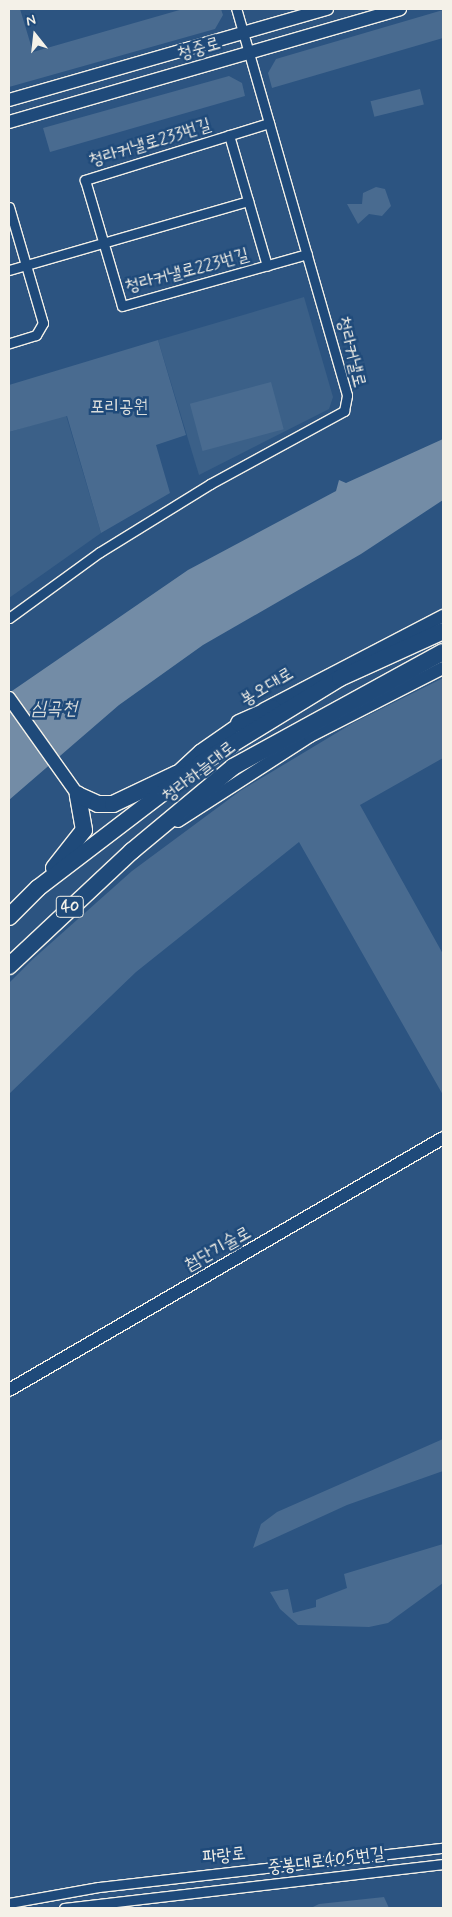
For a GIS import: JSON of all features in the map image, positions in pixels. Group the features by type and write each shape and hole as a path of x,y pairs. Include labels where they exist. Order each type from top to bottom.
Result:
{"highway":[{"name":"청라하늘대로","path":"9,917 38,888 200,764 366,666 443,631"},
{"name":"청라하늘대로","path":"9,966 132,851 233,767 443,652"},
{"path":"239,723 366,666"},
{"path":"78,795 98,804 113,804 176,774"},
{"path":"38,888 84,830 78,795"}],"street":[{"name":"청라커낼로","path":"9,618 100,552 210,484 344,411 347,395 236,9"},
{"name":"청중로","path":"9,100 327,9"},
{"name":"청중로","path":"9,122 400,9"},
{"name":"청라커낼로233번길","path":"104,242 85,180 269,123"},
{"name":"청라커낼로233번길","path":"229,135 248,201"},
{"name":"청라커낼로223번길","path":"248,201 267,266"},
{"path":"9,270 248,201"},
{"path":"9,207 43,322 36,335 9,343"},
{"name":"청라커낼로223번길","path":"104,242 122,306 307,254"},
{"name":"봉오대로","path":"129,818 176,774 239,723 313,680 443,616"},
{"name":"40","path":"132,851 310,736 443,668"},
{"path":"9,698 78,795"},
{"name":"첨단기술로","path":"9,1390 443,1138"},
{"name":"파랑로","path":"9,1903 99,1887 443,1848"},
{"name":"중봉대로405번길","path":"64,1908 443,1864"}],"shaded area":[{"path":"304,297 333,397 329,409 199,475 158,340"},
{"path":"66,415 101,533 9,598 9,432"}],"green space":[{"path":"9,9 20,9 33,52 183,9 221,9 223,15 215,29 9,87"},
{"path":"443,10 443,38 272,88 268,73 276,59"},
{"path":"229,76 242,83 245,96 50,152 43,128"},
{"path":"420,89 424,105 374,117 371,101"},
{"path":"376,187 385,189 391,206 382,216 369,214 358,224 347,204 362,204 363,193"},
{"name":"포리공원","path":"158,340 186,435 156,445 170,493 101,533 67,416 9,432 9,385"},
{"path":"271,382 284,429 203,451 190,404"},
{"path":"443,678 443,758 360,805 443,954 443,1095 299,842 136,972 9,1094 9,983 33,959 132,871 240,791 353,723"},
{"path":"443,1439 443,1471 347,1505 253,1548 261,1524 277,1512"},
{"path":"443,1544 443,1583 388,1623 369,1627 298,1625 280,1609 270,1592 288,1589 293,1613 316,1607 316,1600 347,1588 344,1574"},
{"path":"384,1897 389,1908 311,1908 319,1904"}],"water":[{"name":"심곡천","path":"443,439 443,500 361,554 203,645 119,705 9,800 9,693 188,570 336,491 339,480 346,483"}]}
